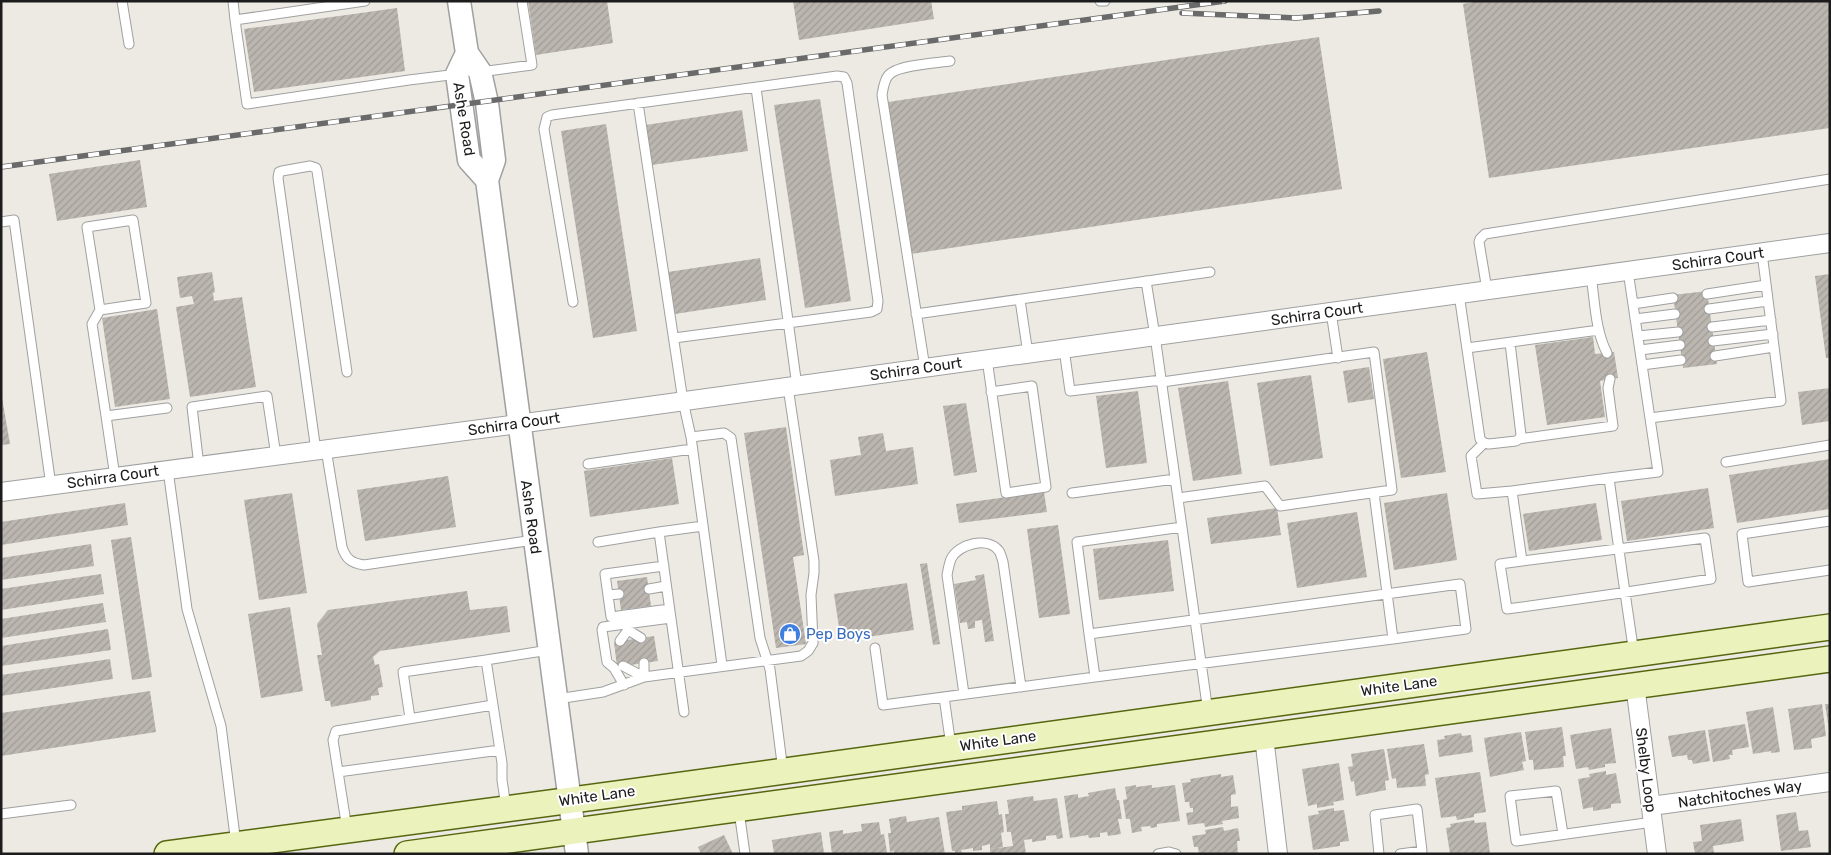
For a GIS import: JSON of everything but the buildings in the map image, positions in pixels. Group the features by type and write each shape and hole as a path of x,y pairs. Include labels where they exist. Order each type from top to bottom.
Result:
{"main road":[{"name":"White Lane","path":"166,854 233,849 348,830 506,808 1830,627"},
{"path":"1635,686 1646,670 1658,664 1761,636"},
{"path":"1522,701 1611,670 1620,665 1631,654"},
{"path":"407,854 575,843 739,808 1830,659"},
{"path":"1264,737 1269,720 1281,714 1384,688"},
{"path":"1103,759 1192,724 1202,713"},
{"path":"909,786 1018,752 1027,745 1029,737"},
{"path":"267,854 348,830"}],"street":[{"name":"Ashe Road","path":"459,1 468,69 487,102 494,160 487,180 518,424 571,800 575,843"},
{"name":"Schirra Court","path":"1,492 518,424 1830,243"},
{"name":"Shelby Loop","path":"1635,686 1657,854"},
{"path":"1264,737 1278,854"},
{"name":"Natchitoches Way","path":"1652,814 1830,782"}],"lane":[{"path":"122,1 129,44"},
{"path":"233,1 247,104 468,69 532,65 522,1"},
{"path":"235,20 365,1"},
{"path":"1100,1 1105,1"},
{"path":"925,368 883,106 883,87 887,76 895,70 950,61"},
{"path":"572,302 544,129 547,117 841,76 846,80 878,301 877,309 871,312 674,338"},
{"path":"556,699 603,692 644,677 678,671 801,656 808,651 813,643 811,595 814,561 792,386 788,323 756,88"},
{"path":"638,103 683,401 691,437 722,666"},
{"path":"347,372 316,168 310,166 282,171 279,172 278,178 321,450 342,547 346,557 354,563 364,565 534,540"},
{"path":"1486,290 1479,242 1485,234 1830,179"},
{"path":"1,222 14,220 51,486"},
{"path":"100,310 146,303 134,220 87,227 100,310 92,324 115,477"},
{"path":"1650,418 1781,400 1762,253"},
{"path":"1484,443 1472,456 1478,494 1658,472 1628,271"},
{"path":"916,314 1210,272"},
{"path":"1591,276 1603,353"},
{"path":"1146,281 1162,381 1201,664 1202,713"},
{"path":"1707,294 1766,285"},
{"path":"1459,294 1480,439 1484,443 1490,444 1613,426 1607,383"},
{"path":"1633,304 1673,298"},
{"path":"1020,300 1028,354"},
{"path":"1709,309 1768,301"},
{"path":"1332,312 1338,358"},
{"path":"1635,320 1675,314"},
{"path":"1712,327 1771,320"},
{"path":"1467,348 1599,330"},
{"path":"1638,336 1678,332"},
{"path":"1713,341 1772,334"},
{"path":"1510,343 1521,435 1519,439"},
{"path":"1640,350 1680,345"},
{"path":"1715,356 1774,348"},
{"path":"1064,349 1070,392 1374,352 1392,490 1280,506 1265,486 1178,498"},
{"path":"987,359 991,392 1006,493 1046,487 1032,386 991,392"},
{"path":"1642,365 1681,360"},
{"path":"199,466 192,408 267,396 276,456"},
{"path":"106,416 167,408"},
{"path":"691,437 724,433 731,438 760,638 770,669 783,771"},
{"path":"1726,462 1830,445"},
{"path":"588,464 692,449"},
{"path":"168,470 187,609 220,726 233,849"},
{"path":"1609,478 1625,593 1631,654"},
{"path":"1072,493 1175,479"},
{"path":"1512,490 1522,562"},
{"path":"1374,493 1393,639"},
{"path":"1830,521 1742,534 1748,582 1830,570"},
{"path":"598,542 703,526"},
{"path":"1095,677 1077,542 1182,527"},
{"path":"659,532 684,712"},
{"path":"1705,538 1711,580 1507,609 1500,564 1522,562 1705,538"},
{"path":"964,694 947,575 951,559 957,551 977,544 991,546 998,551 1003,562 1020,687"},
{"path":"664,566 605,574 611,617 670,614"},
{"path":"875,648 883,705 1466,629 1460,584 1089,634"},
{"path":"648,589 666,586"},
{"path":"608,595 619,594"},
{"path":"624,685 614,668 607,662 603,627 628,627 670,614"},
{"path":"628,627 641,638"},
{"path":"625,640 628,627"},
{"path":"410,718 403,672 549,650"},
{"path":"486,660 500,750 506,808"},
{"path":"644,662 644,677"},
{"path":"628,665 644,677"},
{"path":"944,697 951,748"},
{"path":"348,830 333,740 336,731 493,705"},
{"path":"338,772 500,750"},
{"path":"1563,834 1556,791 1510,796 1516,841 1563,834 1652,814"},
{"path":"1,814 71,806"},
{"path":"739,808 745,854"},
{"path":"1380,854 1374,815 1417,809 1422,851 1400,854"},
{"path":"1158,854 1169,852 1176,854"}],"railway":[{"path":"1,167 1225,1"},
{"path":"1182,13 1296,18 1379,11"}],"place":[{"name":"Pep Boys","path":"790,634"}]}
